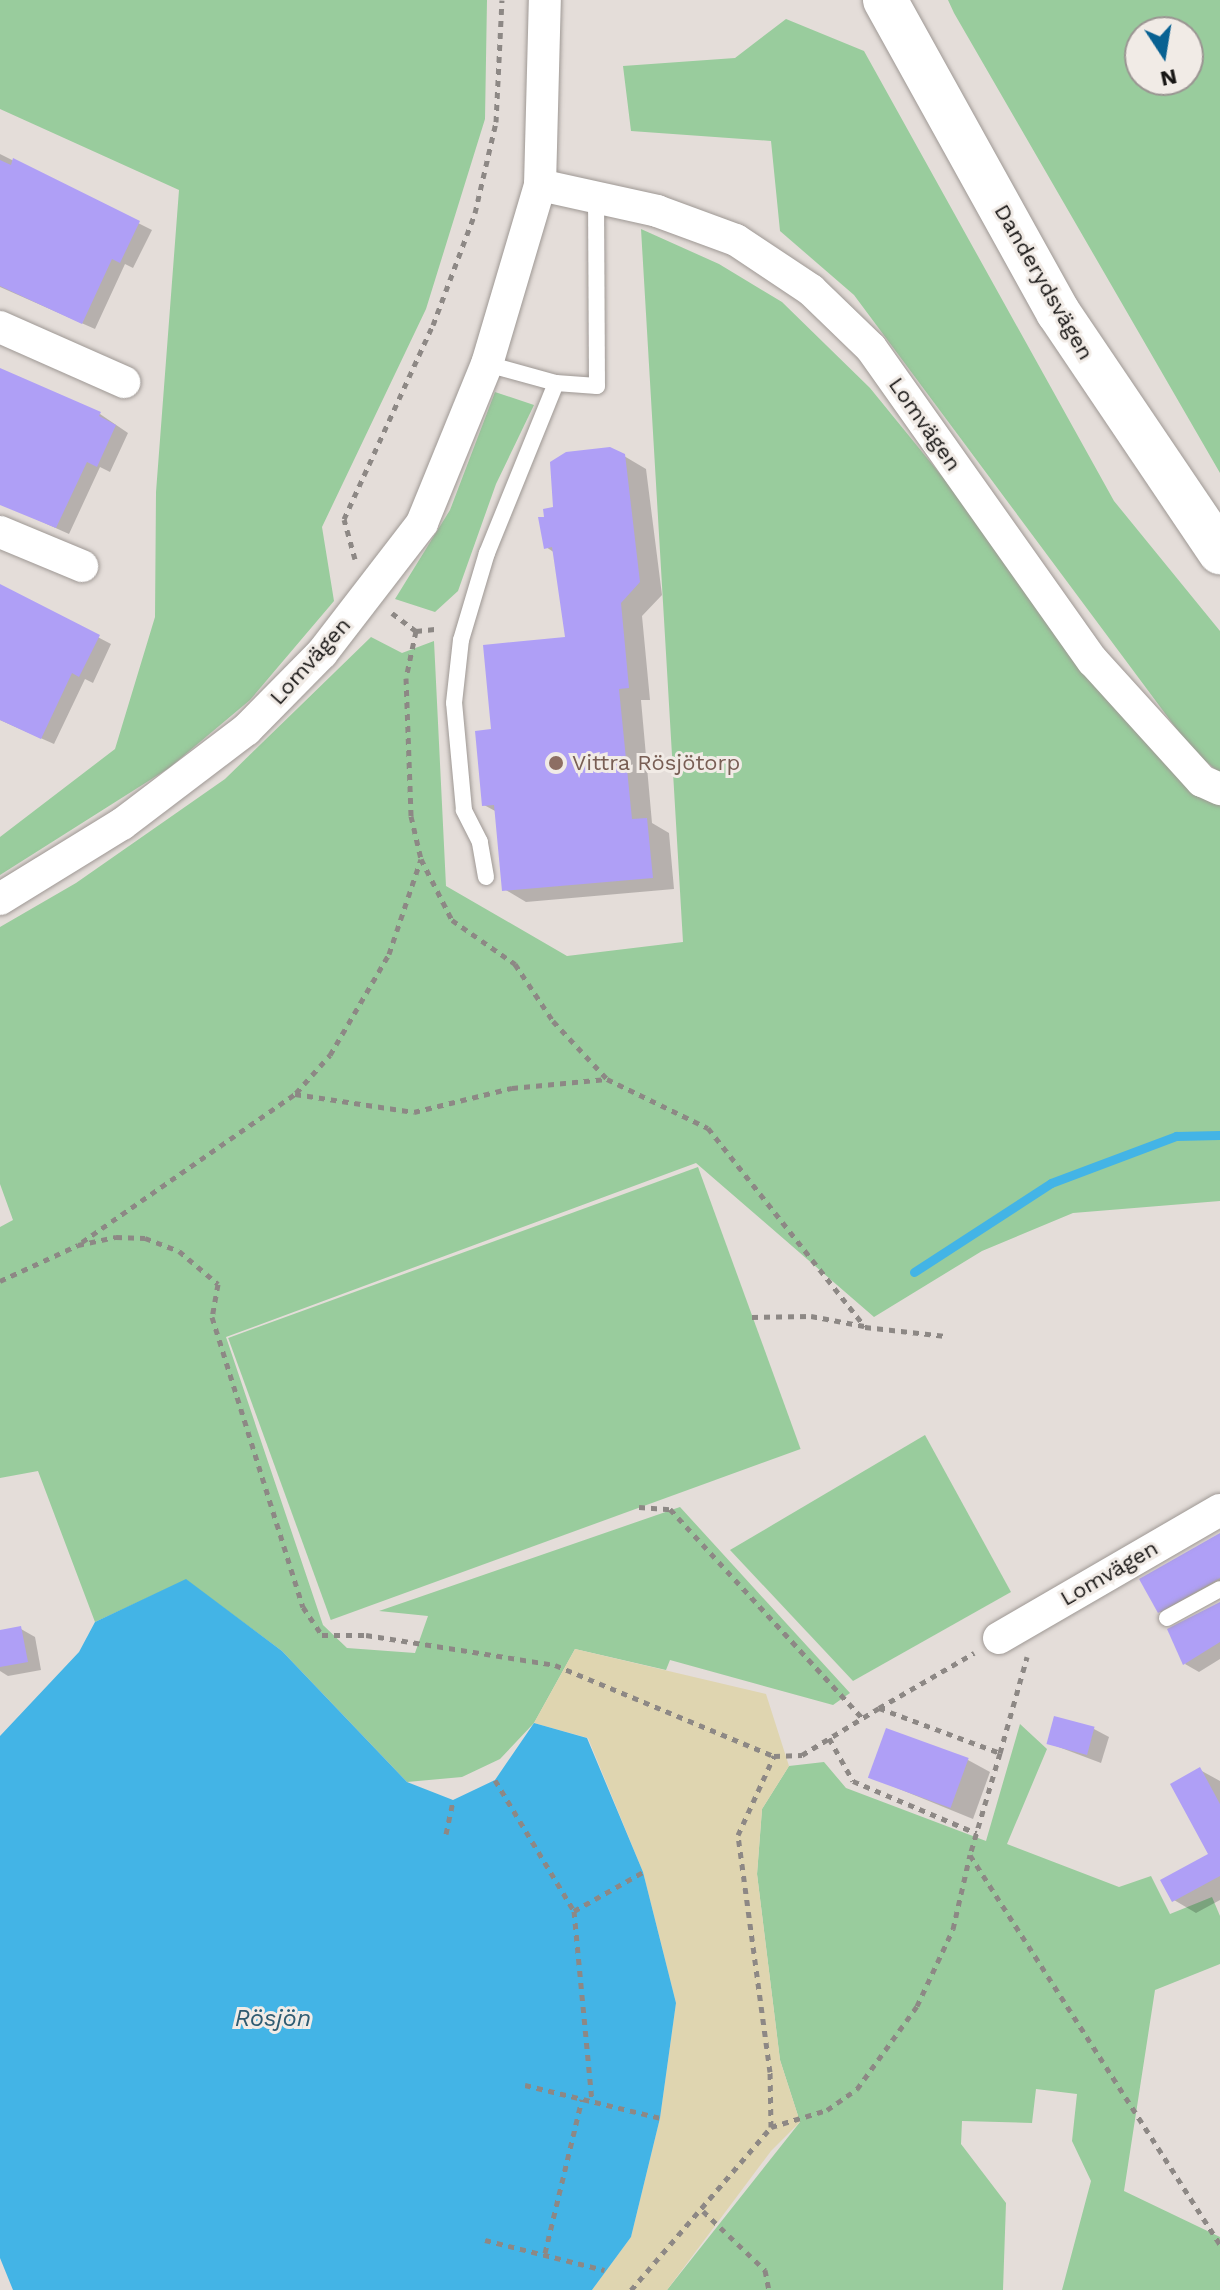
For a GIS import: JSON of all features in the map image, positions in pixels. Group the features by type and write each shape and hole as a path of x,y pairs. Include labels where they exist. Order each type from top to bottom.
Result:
{"main road":[{"name":"Danderydsvägen","path":"885,0 1058,312 1220,552"}],"street":[{"name":"Lomvägen","path":"0,899 122,824 233,739 322,653 422,523 487,364 540,185 545,0"},
{"name":"Lomvägen","path":"540,185 596,194 736,240 811,290 871,348 1093,661 1202,781 1220,789"},
{"path":"0,327 124,382"},
{"path":"0,532 82,566"},
{"name":"Lomvägen","path":"999,1638 1220,1510"}],"lane":[{"path":"487,364 556,383 597,386 596,194"},
{"path":"486,877 480,842 464,810 454,703 461,640 487,553 556,383"},
{"path":"1167,1618 1220,1589"}],"path":[{"path":"359,569 344,519 433,325 475,213 496,122 502,0"},
{"path":"388,610 416,631 435,629"},
{"path":"416,631 406,678 411,816 421,859 452,920 515,964 553,1021 607,1079 708,1128 865,1327"},
{"path":"0,1281 78,1245 295,1094 330,1055 389,954 421,859"},
{"path":"295,1094 414,1112 512,1088 607,1079"},
{"path":"78,1245 145,1238 179,1251 218,1284 212,1317 303,1607 322,1635 366,1635 555,1665 774,1756 802,1755 999,1638"},
{"path":"752,1317 811,1316 865,1327 945,1336"},
{"path":"639,1507 670,1509 862,1718"},
{"path":"631,2290 703,2211 771,2127 827,2110 857,2089 917,2006 953,1929 976,1833 1039,1614"},
{"path":"879,1708 1000,1753"},
{"path":"829,1738 853,1781 976,1833"},
{"path":"771,2127 770,2072 738,1835 774,1756"},
{"path":"495,1780 574,1911 592,2101"},
{"path":"446,1834 453,1800"},
{"path":"970,1855 1220,2245"},
{"path":"574,1911 643,1872"},
{"path":"525,2085 660,2118"},
{"path":"545,2253 582,2099"},
{"path":"703,2211 765,2270 769,2290"},
{"path":"485,2240 604,2270"}],"green space":[{"path":"0,0 487,0 485,119 426,309 322,527 334,601 250,700 169,768 0,875 0,837 115,749 155,617 156,492 179,190 0,109"},
{"path":"948,0 1220,0 1220,473 954,13"},
{"path":"786,19 864,51 1114,501 1220,631 1220,773 1193,751 854,295 780,231 771,141 631,131 623,66 735,58"},
{"path":"641,229 719,264 782,302 870,388 1200,793 1220,801 1220,1201 1073,1213 982,1251 874,1317 696,1163 226,1337 323,1625 347,1648 415,1653 428,1616 379,1611 680,1507 850,1693 833,1705 670,1660 666,1670 575,1649 534,1723 500,1759 462,1777 407,1782 282,1651 186,1580 95,1622 38,1471 0,1478 0,1227 13,1220 0,1184 0,927 76,883 225,779 371,637 402,653 434,641 446,886 567,956 683,942"},
{"path":"495,392 534,405 496,484 458,591 435,612 395,599 450,510"},
{"path":"698,1167 801,1449 331,1620 228,1338"},
{"path":"925,1435 1011,1592 853,1681 730,1550"},
{"path":"1020,1724 1047,1749 1007,1844 1119,1887 1151,1876 1170,1914 1212,1897 1220,1916 1220,1964 1155,1990 1124,2191 1220,2237 1220,2290 1062,2290 1091,2181 1072,2141 1077,2094 1036,2089 1032,2123 962,2121 961,2144 1006,2203 1003,2290 667,2290 800,2122 780,2060 757,1874 762,1809 789,1766 824,1762 846,1788 986,1841"}],"sand":[{"path":"575,1649 766,1694 789,1766 762,1809 757,1874 780,2060 800,2122 771,2151 667,2290 592,2290 631,2237 660,2118 676,2003 643,1872 588,1738 534,1723"}],"water":[{"name":"Rösjön","path":"186,1579 282,1651 407,1782 453,1800 495,1780 534,1723 587,1738 643,1872 676,2003 660,2118 631,2237 592,2290 13,2290 0,2258 0,1736 79,1652 95,1622"}],"building":[{"path":"13,158 140,221 120,263 112,259 82,324 0,286 0,160 11,165"},
{"path":"0,368 101,412 99,416 116,425 97,467 87,462 56,528 0,505"},
{"path":"610,447 625,454 640,582 621,603 629,688 619,689 632,819 647,818 653,878 502,891 494,805 482,806 475,731 491,729 483,645 565,637 552,547 544,549 538,517 544,517 543,509 553,507 550,462 566,452"},
{"path":"0,584 100,635 79,677 72,673 41,739 0,720"},
{"path":"1220,1533 1220,1578 1158,1613 1139,1579"},
{"path":"1220,1602 1220,1642 1183,1665 1167,1629"},
{"path":"21,1626 28,1662 0,1667 0,1630"},
{"path":"1054,1716 1095,1727 1087,1755 1046,1744"},
{"path":"886,1728 969,1758 951,1808 868,1778"},
{"path":"1200,1767 1220,1804 1220,1876 1172,1902 1160,1880 1208,1854 1170,1784"}],"waterway":[{"path":"914,1272 1051,1183 1176,1136 1220,1135"}],"place":[{"name":"Vittra Rösjötorp","path":"556,763"}]}
